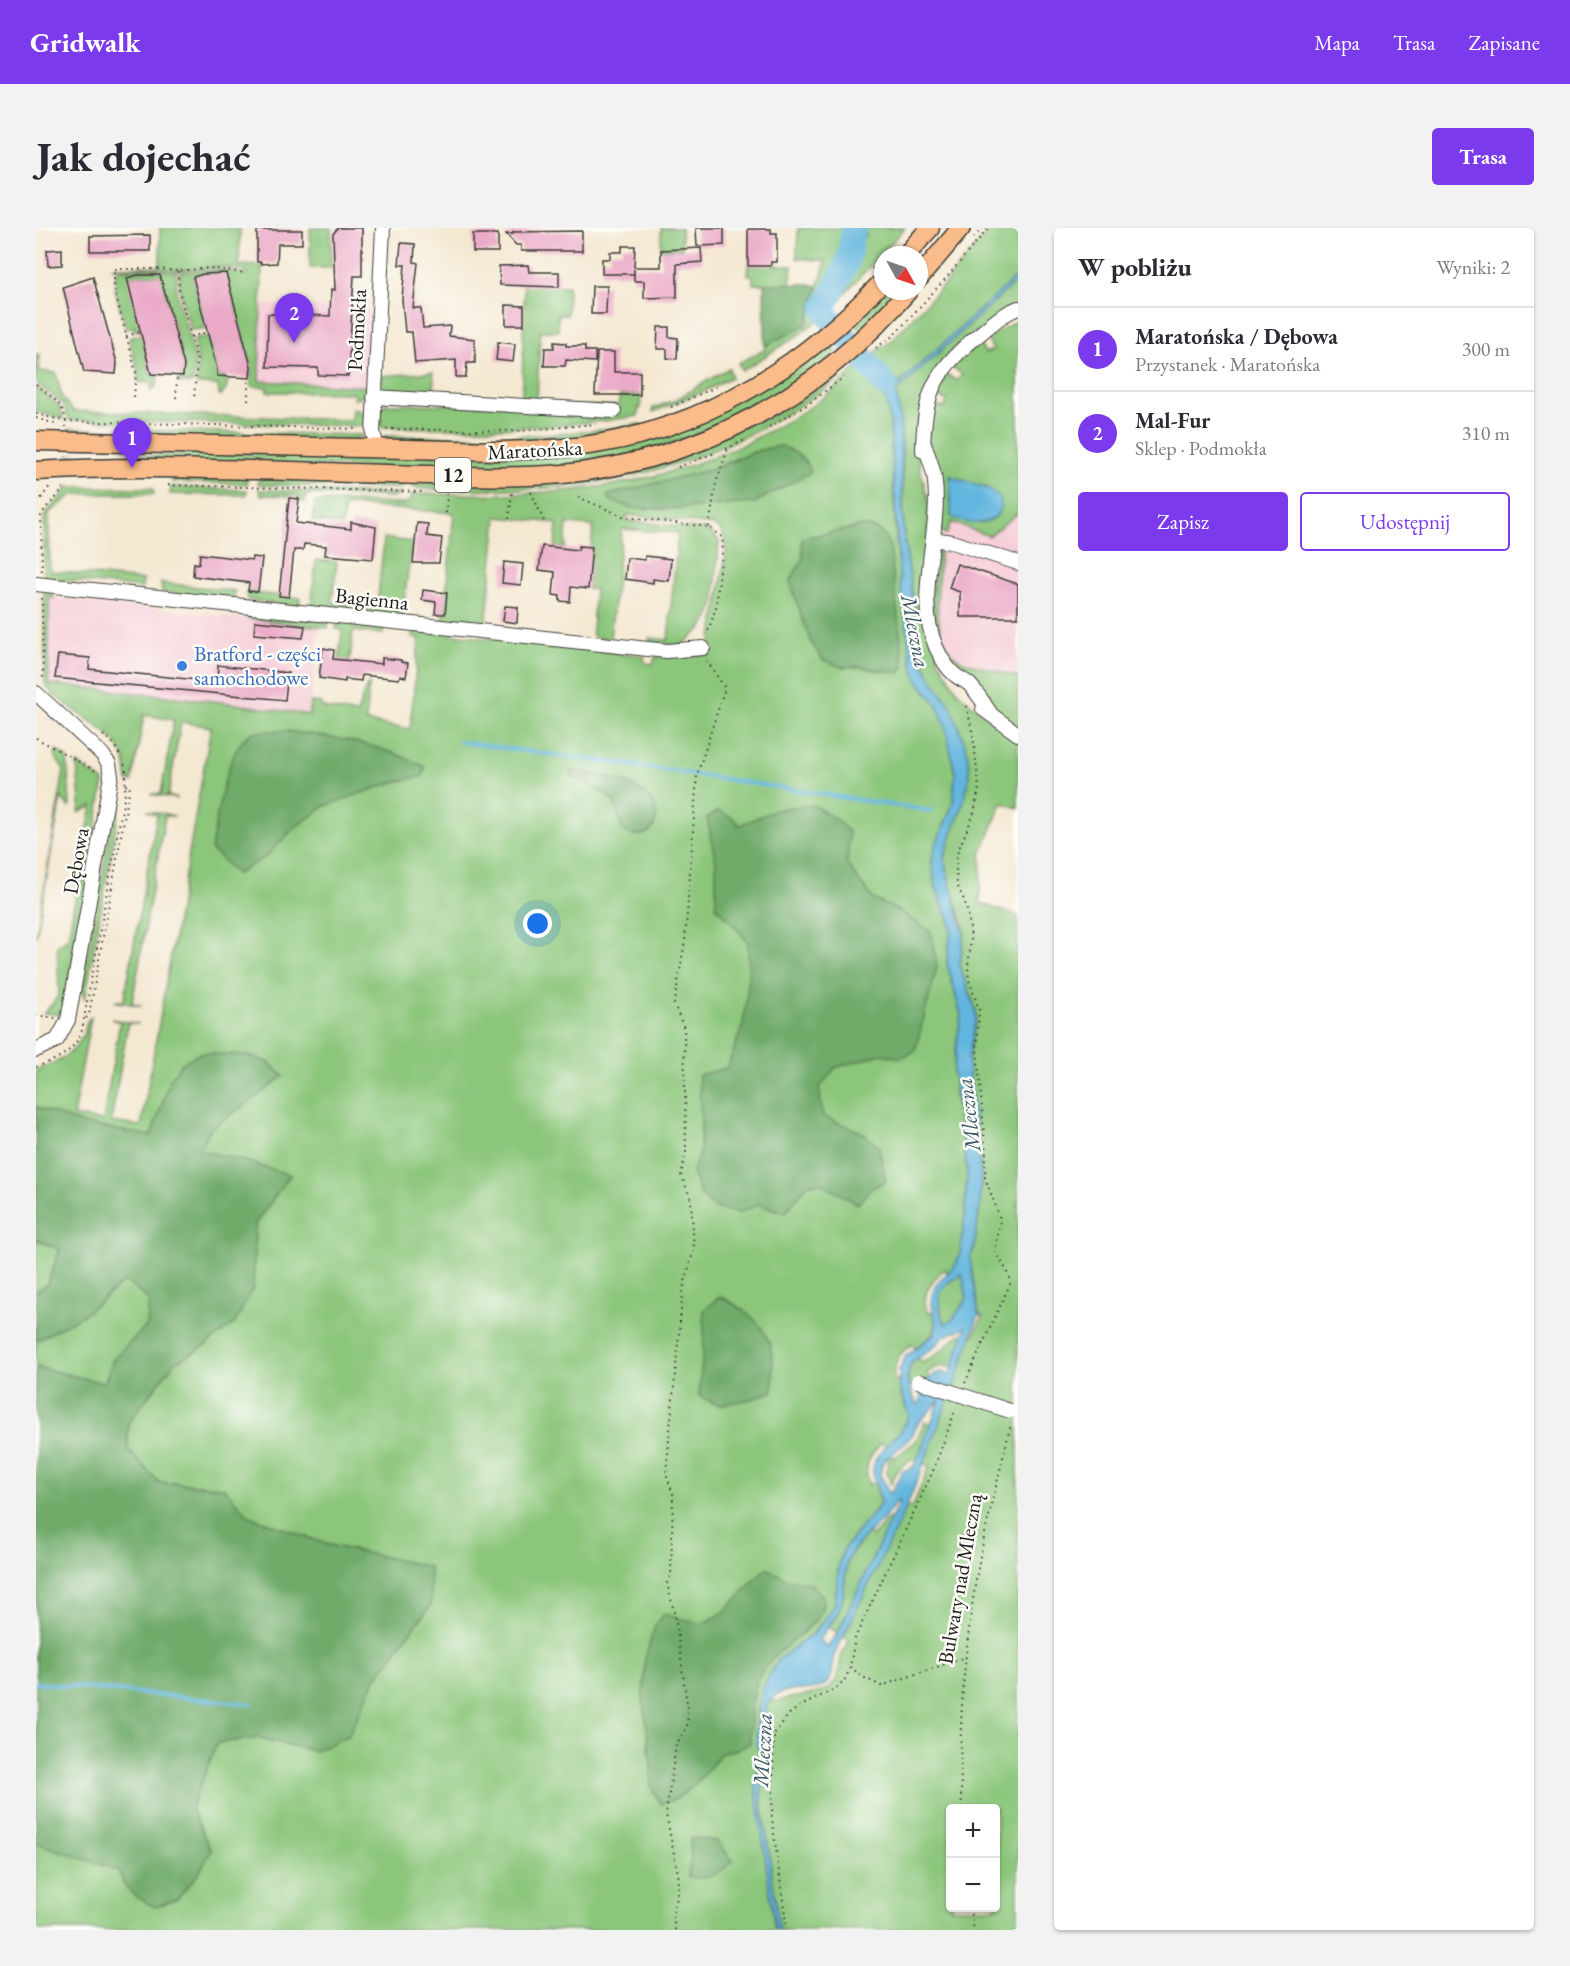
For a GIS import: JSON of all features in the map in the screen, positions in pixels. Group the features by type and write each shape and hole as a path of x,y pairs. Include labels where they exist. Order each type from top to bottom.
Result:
{"main road":[{"path":"914,246 930,228"},
{"path":"928,267 961,228"},
{"name":"Maratońska","path":"36,441 497,452 544,450 602,443 630,437 692,417 724,403 783,369 825,338 874,290"},
{"name":"Maratońska","path":"36,471 132,468 497,476 582,472 657,456 716,435 788,398 841,358 871,342 901,300"}],"street":[{"name":"Podmokła","path":"373,433 383,228"},
{"path":"1018,308 995,320 957,352 939,374 925,414 923,442 935,481 928,593 930,626 936,646 954,674 958,686 966,695 1018,734"},
{"path":"977,336 1002,327 1018,314"},
{"path":"375,397 614,411"},
{"path":"373,433 376,443 383,449"},
{"path":"362,449 373,433"},
{"path":"933,539 952,542 1018,563"},
{"name":"Bagienna","path":"36,584 656,650 703,648"},
{"path":"954,674 970,686 990,714"},
{"name":"Dębowa","path":"36,693 102,754 109,764 111,776 68,1020 57,1040 36,1050"},
{"path":"918,1381 1012,1412"}],"path":[{"path":"871,342 894,335 947,278 988,228"},
{"path":"134,397 136,372 114,289 114,269 178,271 210,268 246,273"},
{"path":"178,271 179,291 197,360 194,399"},
{"path":"126,336 141,332"},
{"path":"191,337 207,332"},
{"path":"176,398 177,376"},
{"path":"248,380 248,401"},
{"path":"36,384 61,405 66,421"},
{"path":"669,411 719,390"},
{"path":"36,418 69,426 373,433 559,432"},
{"path":"588,430 599,428"},
{"path":"709,527 716,483 729,447"},
{"path":"36,500 40,500 52,483"},
{"path":"446,513 447,492"},
{"path":"509,519 512,492"},
{"path":"531,492 544,521"},
{"path":"578,497 625,517 709,527 722,537 723,544 716,607 703,648 708,663 725,688 697,775 685,941 674,1004 684,1028 686,1152 681,1175 691,1199 694,1249 683,1289 666,1474 673,1494 671,1575 667,1583 675,1616 688,1711 687,1727 676,1744 666,1814 679,1879 673,1915 675,1930"},
{"path":"787,1930 772,1819 774,1734 784,1720 799,1707 839,1687 846,1678 855,1638 933,1471 960,1395 1010,1284 1010,1276 996,1251 999,1215 985,1178 986,1156 977,1049 979,1009 969,980 971,939 969,920 965,902 957,885 958,851 974,813 979,788 966,695"},
{"path":"36,1015 56,1018"},
{"name":"Bulwary nad Mleczną","path":"962,1804 960,1753 966,1657 980,1557 1012,1412"},
{"path":"850,1667 881,1686 966,1657"},
{"path":"971,1912 974,1930"}],"shaded area":[{"path":"261,304 370,309 369,369 366,385 369,387 259,381"},
{"path":"946,456 1018,483 1018,677 958,658 951,651 943,636 937,613 937,594 943,533"},
{"name":"Bratford - części samochodowe","path":"49,597 320,627 309,715 222,702 49,684"}],"green space":[{"path":"160,228 240,228 239,265 262,266 259,381 369,387 367,392 354,399 354,393 267,392 267,387 251,386 251,366 226,273 193,277 207,328 191,330 180,291 180,272 226,270 246,275 246,271 227,267 178,270 112,268 160,266"},
{"path":"310,228 331,228 331,268 310,268"},
{"path":"661,228 681,228 682,248 661,250"},
{"path":"798,228 850,228 841,268 819,305 818,320 742,371 738,363 765,350 765,346 807,324 826,261 797,258"},
{"path":"857,228 905,228 888,246 874,246 874,261 830,309 833,295 866,234 857,236"},
{"path":"991,228 1018,228 1018,275 902,381 892,386 875,367 870,356 890,342 948,280"},
{"path":"748,266 792,266 790,284 753,284 753,276 748,275"},
{"path":"116,271 177,272 176,291 195,359 193,383 179,383 184,365 160,275 138,275 128,278 141,329 135,331 134,327 126,329 115,290"},
{"path":"1018,280 1018,304 952,350 918,451 929,503 928,534 938,659 958,692 986,717 1018,740 1018,808 1002,803 981,855 980,903 1018,916 1018,1930 779,1930 761,1793 768,1759 765,1716 768,1703 772,1699 775,1702 817,1693 831,1686 835,1681 842,1654 849,1641 829,1627 842,1602 847,1562 852,1552 868,1533 872,1537 889,1518 891,1519 900,1501 912,1508 929,1466 911,1459 897,1470 891,1484 886,1471 889,1461 885,1458 891,1453 894,1458 915,1442 925,1422 931,1424 953,1368 942,1366 926,1374 929,1377 922,1390 914,1388 911,1384 908,1386 908,1368 918,1356 921,1363 938,1354 960,1334 973,1337 983,1316 979,1315 978,1309 945,1324 938,1303 939,1293 948,1282 962,1274 974,1249 981,1173 968,1062 976,1010 961,970 963,922 945,862 948,843 963,804 951,706 933,681 921,654 904,537 902,442 896,392"},
{"path":"764,284 818,286 807,324 765,346"},
{"path":"524,285 568,286 567,315 558,315 558,331 540,331 537,400 522,399"},
{"path":"876,300 889,300 861,330 854,323"},
{"path":"1018,320 1018,513 989,536 951,522 947,534 943,533 938,528 928,438 932,407 935,405 945,408 947,400 935,394 948,375 957,381 962,374 953,368 977,343 985,353 993,350 988,340 989,337"},
{"path":"142,334 151,374 158,374 157,385 151,391 152,383 138,382 138,371 129,338"},
{"path":"209,336 217,376 228,380 226,390 221,395 219,395 218,385 197,384 198,359 194,339"},
{"path":"830,344 837,352 780,395 690,437 632,455 575,465 510,469 67,462 68,455 146,456 195,453 568,456 799,367"},
{"path":"36,354 39,354 39,371 56,373 62,397 73,411 351,420 352,409 364,414 367,426 69,420 64,405 36,382"},
{"path":"847,364 836,381 755,432 713,451 670,466 626,477 534,488 439,490 412,487 413,483 518,483 767,419 808,394"},
{"path":"860,364 877,380 886,398 890,422 896,538 912,665 918,681 936,703 945,724 955,774 953,804 932,861 935,885 950,922 947,963 961,1015 955,1054 954,1090 967,1170 965,1216 960,1254 956,1264 948,1274 945,1269 940,1273 931,1283 926,1294 926,1306 928,1313 933,1312 935,1329 926,1341 915,1348 912,1344 907,1347 900,1355 894,1369 894,1380 898,1380 909,1416 901,1432 886,1446 882,1443 868,1462 867,1479 869,1485 875,1482 881,1503 843,1550 839,1564 835,1603 813,1634 778,1660 767,1680 758,1709 756,1743 761,1758 756,1779 775,1930 36,1930 36,1843 118,1870 123,1882 211,1851 191,1808 217,1743 259,1738 315,1751 376,1678 431,1604 429,1567 329,1545 248,1516 223,1487 159,1482 128,1450 128,1423 175,1362 202,1348 253,1288 255,1224 290,1175 198,1150 211,1128 283,1076 268,1062 246,1055 200,1053 171,1078 151,1136 83,1124 36,1107 36,1070 70,1053 80,1041 91,1017 73,1116 103,1121 120,1022 111,1019 139,1024 128,1023 111,1122 141,1126 211,727 181,722 168,796 178,799 150,794 161,794 174,720 144,715 132,782 128,781 125,760 116,743 105,732 55,696 45,684 44,592 52,594 54,598 49,598 49,684 222,702 309,715 311,702 320,703 324,708 357,714 365,689 369,684 366,722 410,729 419,638 411,637 416,630 644,656 645,663 653,664 655,657 709,654 726,555 724,537 720,529 713,525 627,515 626,520 705,530 711,532 719,541 714,605 709,618 701,629 683,644 677,646 651,643 649,638 668,640 678,533 622,529 610,639 594,637 592,632 595,589 588,589 593,526 567,524 565,548 555,548 557,523 497,517 486,627 469,625 470,618 464,617 461,624 443,622 454,513 345,505 342,525 313,521 315,502 404,504 411,500 412,494 500,494 583,489 624,483 665,473 706,460 778,426 827,395","holes":["781,446 810,472 753,503 665,509 632,508 608,496 714,469 760,450","864,526 897,618 904,668 879,671 860,667 842,667 790,582 803,559 802,538"]},
{"path":"729,368 731,377 705,391 653,412 653,408 675,400"},
{"path":"433,372 435,392 453,393 452,396 387,392 381,387 381,376"},
{"path":"36,386 60,407 64,419 36,412"},
{"path":"620,395 641,395 641,408 639,408 638,416 542,426 381,427 380,410 386,404 618,406"},
{"path":"640,424 640,426 579,438 514,443 389,440 384,436 544,435"},
{"path":"71,429 362,435 354,441 68,435"},
{"path":"781,446 791,450 806,462 811,472 754,503 665,509 632,508 609,500 608,495 713,469 760,450"},
{"path":"173,477 245,477 247,484 171,482"},
{"path":"259,479 401,483 402,485 401,488 261,485 258,483"},
{"path":"67,487 153,488 154,494 74,494 49,513 50,571 143,580 142,588 44,578 44,516 63,495"},
{"path":"171,487 247,490 246,495 170,494"},
{"path":"259,490 401,494 395,497 306,494 305,502 299,501 299,496 260,495"},
{"path":"864,526 881,532 890,548 904,668 900,673 860,667 842,667 823,660 810,641 790,582 803,559 802,538"},
{"path":"384,538 412,542 402,616 362,612 360,606 377,607"},
{"path":"941,546 938,605 942,635 948,648 961,660 1018,677 1018,728 977,693 944,647 933,606 937,549"},
{"path":"316,560 337,562 332,602 350,604 348,613 311,608"},
{"path":"161,583 235,591 233,600 162,592"},
{"path":"246,592 300,598 299,606 248,600"},
{"path":"248,612 328,622 328,628 247,618"},
{"path":"337,622 383,628 383,634 353,631 350,660 339,661 342,630 336,629"},
{"path":"287,731 341,739 391,752 425,767 423,776 384,785 325,806 292,830 267,856 237,874 211,849 228,769 242,742 253,732"},
{"path":"56,750 67,758 70,805 69,807 61,797 36,937 64,770 55,757"},
{"path":"77,764 104,781 63,1015 44,1013 59,993 57,946 68,938 92,806 79,813"},
{"path":"576,771 618,780 646,795 653,803 657,814 651,830 635,835 622,829 614,802 607,795 573,777 571,772"},
{"path":"120,804 85,999 81,991 113,813 115,807"},
{"path":"813,805 837,820 849,833 847,864 873,899 901,912 931,932 937,967 915,1051 901,1058 881,1054 835,1068 819,1088 823,1116 863,1133 879,1147 886,1181 870,1189 858,1204 820,1183 808,1184 785,1213 759,1204 739,1213 715,1208 701,1196 692,1172 700,1153 699,1075 727,1068 743,1025 749,978 748,943 716,907 716,864 707,818 719,811 733,818 739,825 779,809"},
{"path":"147,811 175,816 165,816 132,1003 142,1006 114,1001 124,1001 157,815"},
{"path":"200,1053 246,1055 268,1062 283,1076 211,1128 199,1150 290,1175 255,1224 253,1288 235,1323 202,1348 175,1362 128,1423 128,1450 159,1482 223,1487 249,1516 329,1545 430,1567 431,1605 376,1678 348,1736 315,1751 259,1738 217,1743 191,1808 211,1851 199,1873 177,1899 155,1907 128,1889 118,1870 36,1843 36,1367 104,1383 114,1358 147,1326 149,1300 125,1281 83,1315 36,1341 36,1292 47,1284 60,1250 36,1239 36,1107 83,1124 151,1136 171,1078 182,1063"},
{"path":"36,1239 60,1250 47,1284 36,1292"},
{"path":"125,1281 149,1300 147,1326 114,1358 104,1383 36,1367 36,1341 83,1315"},
{"path":"720,1296 749,1314 758,1324 770,1345 774,1373 773,1391 752,1399 718,1405 699,1396 704,1310"},
{"path":"766,1568 789,1580 811,1584 823,1596 821,1612 807,1629 774,1656 761,1674 753,1699 750,1743 735,1750 722,1752 703,1776 688,1790 671,1801 661,1804 651,1787 651,1764 643,1697 645,1659 655,1626 664,1614 702,1624 723,1613"},
{"path":"690,1839 717,1841 733,1861 707,1877 688,1876 691,1858"}],"water":[{"path":"850,228 857,228 857,236 862,230 866,234 833,295 830,309 818,320 819,305 841,268"},
{"path":"1018,275 1018,280 896,392 900,416 904,537 921,654 933,681 951,706 967,750 969,768 969,779 963,804 945,854 946,869 964,933 961,970 976,1010 968,1062 981,1173 980,1206 974,1249 970,1258 979,1315 907,1506 833,1658 832,1674 827,1683 818,1688 785,1692 775,1696 766,1710 765,1731 768,1762 761,1799 779,1930 775,1930 756,1790 761,1758 756,1742 756,1730 762,1692 778,1660 813,1634 829,1613 835,1603 839,1564 843,1550 881,1503 873,1475 874,1463 878,1455 906,1424 909,1416 899,1386 899,1370 906,1356 934,1334 936,1325 931,1299 935,1286 956,1264 960,1254 965,1216 967,1170 953,1071 961,1015 947,963 950,922 935,885 932,861 935,847 953,804 955,774 945,724 936,703 918,681 912,665 900,584 890,422 882,390 860,364 870,356 875,367 892,386 899,384","holes":["962,1274 967,1299 951,1321 945,1324 940,1307 940,1294 953,1279","966,1327 950,1375 941,1372 928,1380 923,1388 920,1403 916,1404 907,1378 911,1363 936,1346 943,1337","940,1400 916,1462 912,1468 902,1471 892,1492 889,1493 880,1474 883,1462 906,1442 918,1423","897,1501 899,1502 837,1634 827,1648 820,1639 837,1614 842,1602 847,1562 852,1552 868,1533 883,1520"]},
{"path":"950,476 987,488 1000,497 1001,507 998,514 992,519 976,523 958,520 951,516"}],"building":[{"path":"338,228 362,228 362,276 354,276 348,376 318,375 318,368 267,367 268,314 330,316 331,289 335,290 333,234"},
{"path":"696,228 724,228 724,245 697,246"},
{"path":"748,229 771,229 771,233 777,233 777,262 771,262 771,266 748,266"},
{"path":"257,230 302,230 302,244 278,244 277,263 261,264 257,262"},
{"path":"582,231 582,251 521,251 521,245 516,245 506,234 513,234 513,232"},
{"path":"473,234 498,234 498,252 473,252"},
{"path":"150,235 150,251 90,251 90,236"},
{"path":"401,243 415,244 414,262 418,263 413,308 421,308 423,328 450,326 449,336 475,339 475,363 467,363 466,377 456,377 456,360 415,363 412,332 405,332 402,299 405,265 399,265"},
{"path":"622,246 635,246 634,267 661,267 661,250 701,248 702,262 677,264 677,297 644,298 644,281 634,281 634,274 602,274 602,259 610,259 610,252 622,252"},
{"path":"62,249 62,265 48,266 47,250"},
{"path":"528,265 529,272 559,272 559,287 500,285 499,266"},
{"path":"226,273 251,366 250,378 217,376 193,277"},
{"path":"138,275 160,275 184,365 183,376 151,374 127,278"},
{"path":"93,277 117,363 116,374 84,372 63,287"},
{"path":"592,286 607,286 606,314 591,314"},
{"path":"506,305 524,306 524,325 506,325"},
{"path":"658,327 669,327 669,337 678,338 677,359 667,358 667,349 657,349"},
{"path":"498,342 515,344 513,362 496,360"},
{"path":"554,342 566,343 566,346 585,346 585,351 595,351 595,362 566,360 565,366 544,366 545,348 554,348"},
{"path":"597,352 614,352 614,372 640,372 640,395 595,395"},
{"path":"289,498 299,499 296,523 351,529 351,522 376,527 373,559 325,555 326,546 304,544 303,550 294,550 289,597 279,596"},
{"path":"417,523 428,524 427,536 442,538 439,563 413,563"},
{"path":"542,546 578,550 579,546 592,547 588,589 571,587 570,602 560,601 560,596 553,595 555,572 539,570"},
{"path":"200,554 252,560 252,557 262,558 258,592 248,591 249,583 193,576 194,563 199,564"},
{"path":"645,556 671,559 669,581 653,579 653,583 625,579 627,558 645,560"},
{"path":"504,562 523,564 521,585 502,583"},
{"path":"957,564 1018,584 1018,617 960,617 960,592 949,588"},
{"path":"423,590 447,593 445,614 435,614 436,602 422,600"},
{"path":"505,606 518,607 517,623 503,621"},
{"path":"255,621 305,626 303,638 254,634"},
{"path":"323,648 334,650 333,659 382,664 382,658 401,660 401,662 408,663 406,677 400,676 399,679 362,675 361,681 345,679 345,682 319,678"},
{"path":"58,655 90,658 89,669 217,682 218,665 288,673 285,700 55,678"}],"waterway":[{"name":"Mleczna","path":"854,228 847,264 824,308 825,313 886,386"},
{"path":"460,742 652,768 931,811"},
{"path":"36,1683 252,1704"}],"place":[{"name":"Mal-Fur","path":"294,343"},
{"name":"Maratońska / Dębowa","path":"132,468"},
{"name":"Bratford - części samochodowe","path":"182,666"}]}
